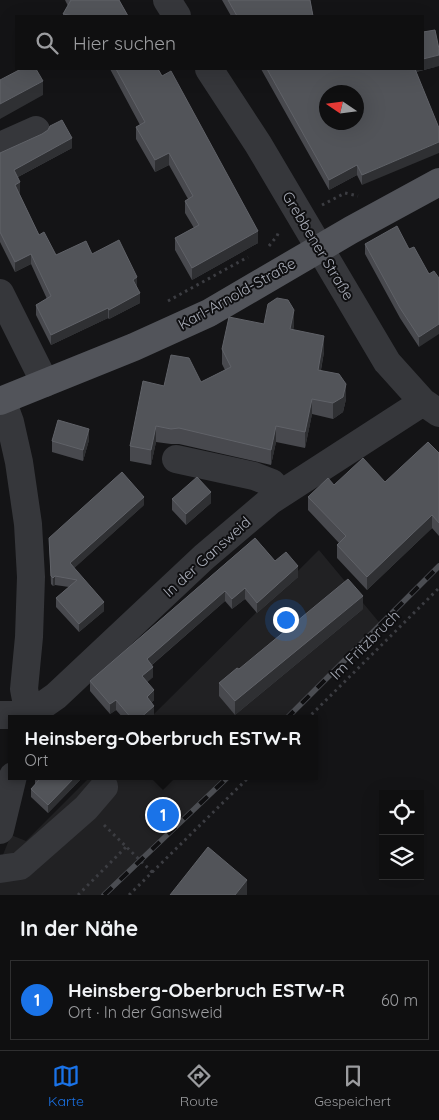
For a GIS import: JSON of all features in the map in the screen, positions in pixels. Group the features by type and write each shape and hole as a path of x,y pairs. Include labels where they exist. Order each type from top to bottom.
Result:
{"main road":[{"name":"Karl-Arnold-Straße","path":"1,401 134,347 208,313 439,182"}],"street":[{"path":"167,0 176,15"},
{"name":"Grebbener Straße","path":"210,70 258,144 387,362 431,407"},
{"path":"0,146 36,130"},
{"path":"0,293 45,383"},
{"path":"1,401 10,422 19,462 28,524 31,577 30,637 24,689 28,715"},
{"name":"In der Gansweid","path":"31,715 56,696 204,557 270,501 431,407"},
{"path":"176,459 254,476 272,483 281,494"},
{"path":"0,830 12,780"},
{"path":"0,869 20,866 86,808 104,787"}],"path":[{"path":"268,246 277,236 281,227 300,216"},
{"path":"164,302 251,256"},
{"name":"Im Fritzbruch","path":"311,715 439,588"},
{"path":"129,895 246,780"},
{"path":"78,895 126,847 153,873"}],"shaded area":[{"path":"319,550 383,627 293,715 153,715"},
{"path":"87,780 226,780 108,895 0,895 0,862 11,835 26,841"}],"building":[{"path":"71,0 119,0 127,15 68,15 63,14"},
{"path":"228,0 310,0 313,15 236,15"},
{"path":"435,30 439,55 424,59 424,32"},
{"path":"19,70 37,70 43,81 0,104 0,80"},
{"path":"117,70 159,70 162,76 171,71 258,231 192,268 175,238 199,225 185,201 193,196 169,153 155,160 136,127 145,122"},
{"path":"268,70 415,70 439,128 439,142 362,175 357,165 329,180"},
{"path":"62,120 72,138 14,170 20,182 15,185 39,235 44,232 56,255 86,241 92,254 119,240 137,277 133,280 140,293 109,310 108,308 51,335 36,305 51,296 31,254 15,262 0,232 0,153 42,134 50,126"},
{"path":"397,226 409,249 414,247 429,274 434,271 439,278 439,324 419,337 400,308 365,244"},
{"path":"277,298 288,300 294,310 290,329 324,336 318,370 339,374 346,384 343,397 333,403 312,399 305,432 276,426 271,450 179,428 171,429 156,426 151,450 130,446 143,381 164,386 171,355 189,358 201,382 231,367 222,349 229,317 264,324 268,304"},
{"path":"58,420 89,429 83,450 52,441"},
{"path":"428,442 439,453 439,523 432,515 367,577 337,545 346,536 308,497 328,478 334,485 363,458 385,482"},
{"path":"122,472 144,497 70,563 104,602 79,624 56,598 77,580 55,576 53,578 51,576 49,538"},
{"path":"197,477 211,492 186,514 172,499"},
{"path":"255,538 275,561 286,552 298,566 257,603 245,588 232,599 225,591 147,659 153,667 142,676 154,690 147,697 154,706 144,715 129,715 116,700 110,704 90,681"},
{"path":"348,579 363,596 235,701 219,683 237,668 239,669"},
{"path":"39,780 72,780 48,805 31,789"},
{"path":"208,847 247,880 235,895 170,895"}],"railway":[{"path":"290,715 439,566"},
{"path":"104,895 225,780"}],"place":[{"name":"Heinsberg-Oberbruch ESTW-R","path":"163,815"}]}
